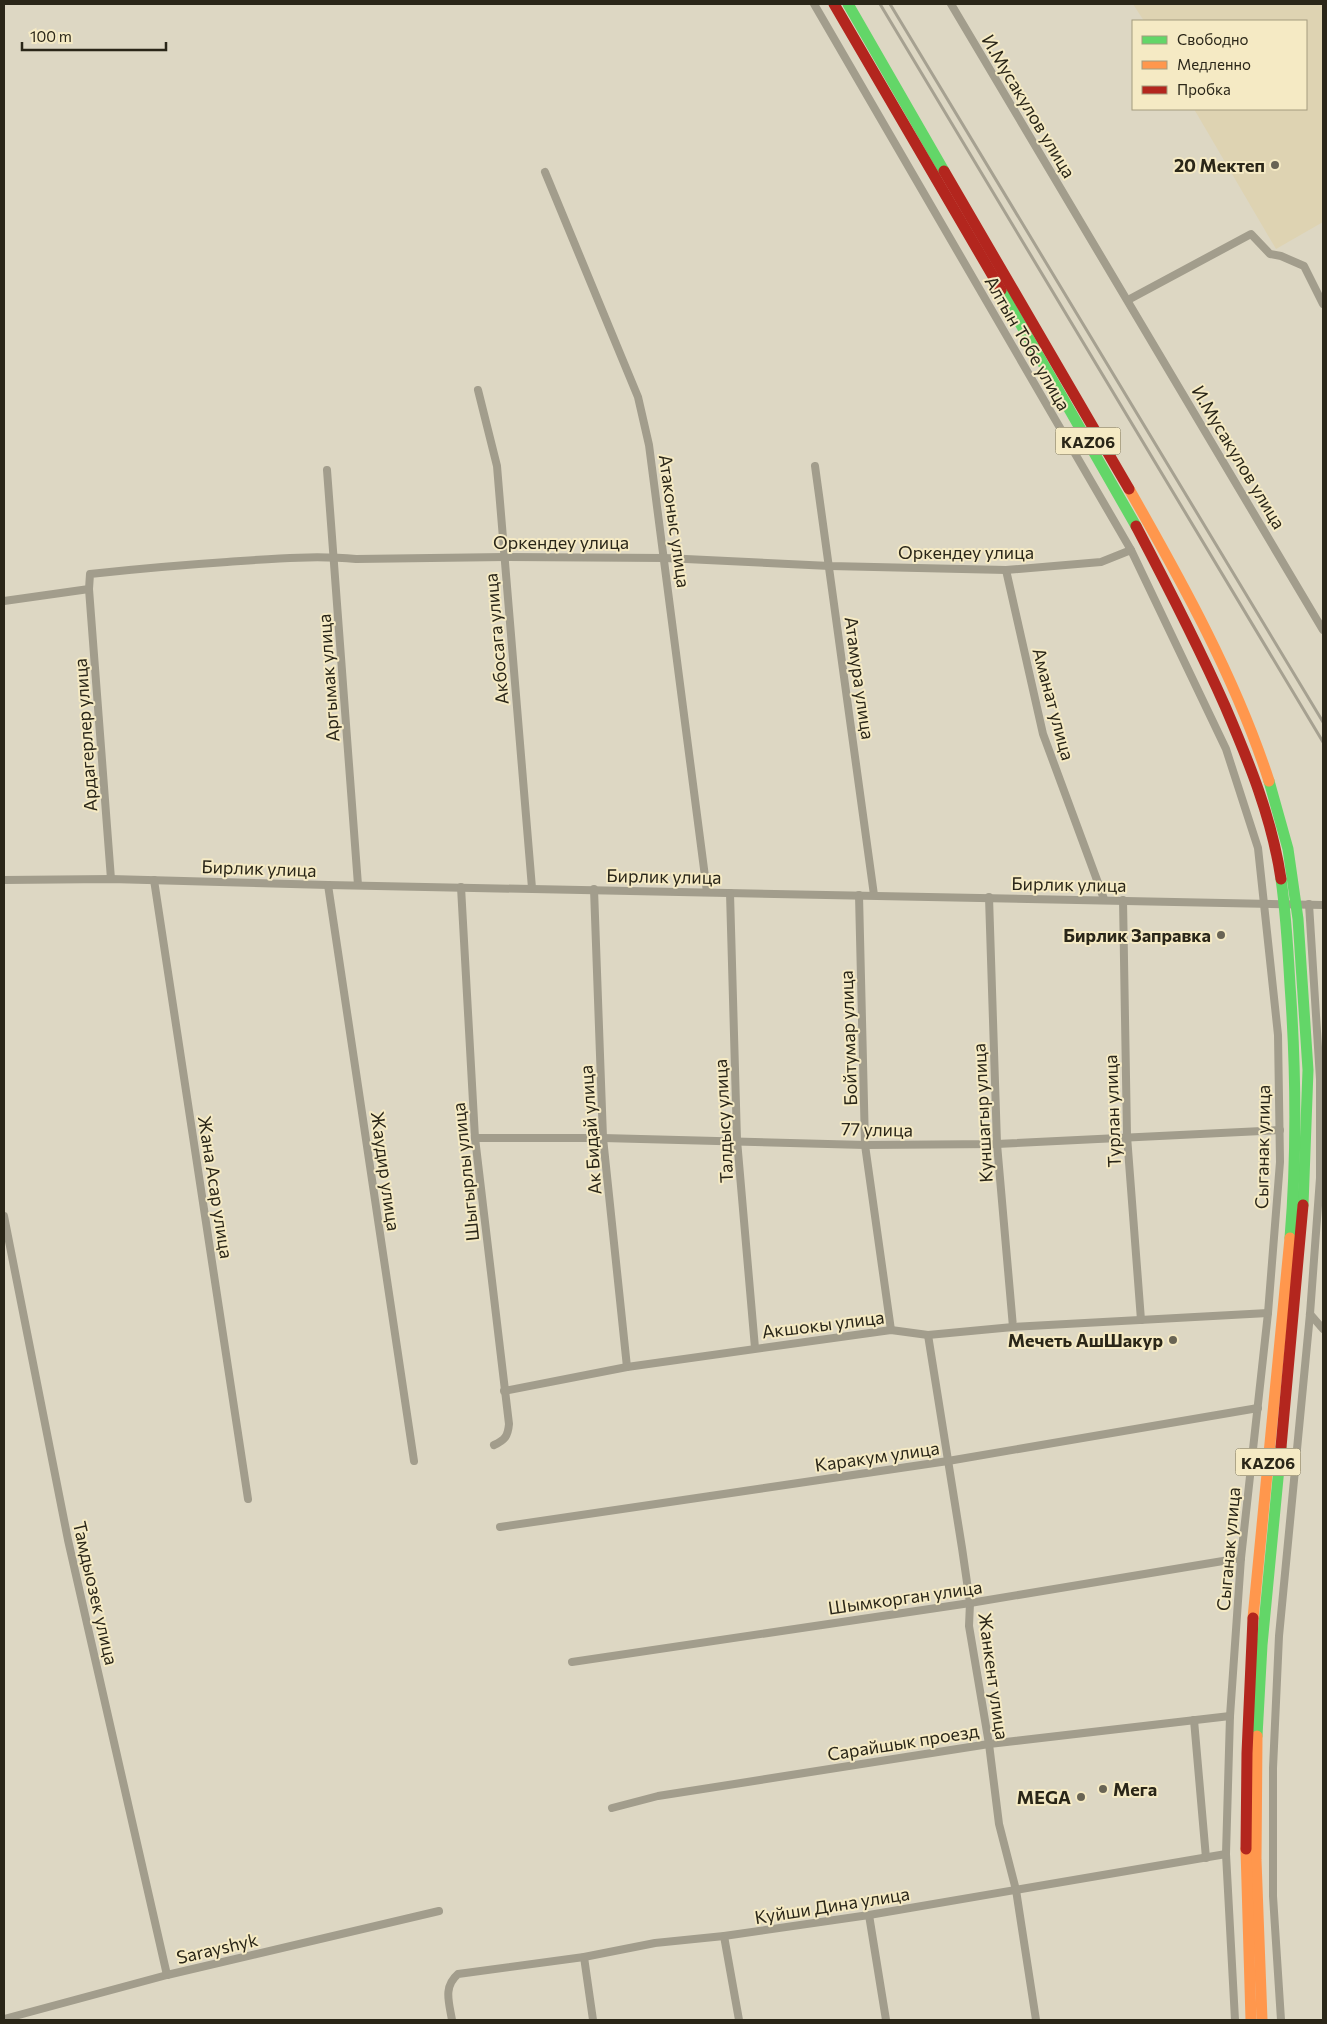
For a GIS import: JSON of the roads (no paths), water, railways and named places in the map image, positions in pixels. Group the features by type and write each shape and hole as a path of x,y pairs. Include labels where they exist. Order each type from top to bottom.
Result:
{"highway":[{"name":"KАZ06","path":"834,4 1132,517 1182,613 1232,722 1267,814 1277,854 1285,903 1295,1077 1294,1175 1287,1266 1254,1596 1247,1719 1246,1898 1251,2020"},
{"name":"KАZ06","path":"848,4 1143,511 1193,607 1244,718 1265,771 1278,810 1303,904 1308,1077 1305,1175 1298,1268 1265,1596 1258,1719 1256,1898 1262,2020"}],"street":[{"name":"Алтын Тобе улица","path":"814,4 1131,550 1226,749 1258,848 1264,902"},
{"name":"И.Мусакулов улица","path":"951,4 1323,630"},
{"name":"Атаконыс улица","path":"545,172 638,397 649,445 707,892"},
{"path":"1128,300 1251,234 1270,254 1281,256 1304,266 1323,304"},
{"name":"Акбосага улица","path":"478,390 497,466 532,888"},
{"name":"Атамура улица","path":"815,466 874,895"},
{"name":"Аргымак улица","path":"327,470 358,885"},
{"name":"Оркендеу улица","path":"89,589 90,574 246,561 334,557 356,559 505,557 665,558 830,566 1006,570 1101,562 1131,550"},
{"name":"Аманат улица","path":"1006,570 1042,734 1104,899"},
{"path":"4,601 89,589"},
{"name":"Ардагерлер улица","path":"89,589 111,879"},
{"name":"Бирлик улица","path":"4,880 111,879 328,885 1264,902 1323,905"},
{"name":"Жана Асар улица","path":"154,880 248,1499"},
{"name":"Жаудир улица","path":"328,885 414,1461"},
{"name":"Шыгырлы улица","path":"461,887 475,1138 504,1391 508,1408 508,1432 502,1442 494,1445"},
{"name":"Ак Бидай улица","path":"594,890 603,1138 627,1367"},
{"name":"Талдысу улица","path":"730,892 737,1140 755,1348"},
{"name":"Бойтумар улица","path":"858,895 866,1145 891,1330"},
{"name":"Куншагыр улица","path":"988,897 997,1144 1013,1327"},
{"name":"Турлан улица","path":"1124,900 1127,1136 1141,1320"},
{"name":"Сыганак улица","path":"1234,2020 1226,1854 1230,1716 1241,1558 1268,1313 1280,1162 1278,1035 1264,902"},
{"path":"1281,2020 1273,1896 1273,1768 1277,1665 1310,1314 1320,1178 1320,1080 1303,904"},
{"name":"77 улица","path":"475,1138 737,1140 866,1145 997,1144 1127,1136 1280,1130"},
{"name":"Тамдыозек улица","path":"4,1216 68,1540 167,1975"},
{"name":"Акшокы улица","path":"504,1391 627,1367 891,1330 928,1336 1013,1327 1268,1313"},
{"path":"1310,1314 1323,1330"},
{"name":"Жанкент улица","path":"928,1336 970,1603 969,1626 989,1744 999,1824 1016,1890 1036,2020"},
{"name":"Каракум улица","path":"500,1527 948,1461 1258,1408"},
{"name":"Шымкорган улица","path":"572,1662 970,1603 1241,1558"},
{"name":"Сарайшык проезд","path":"612,1808 658,1796 989,1744 1230,1716"},
{"path":"1194,1720 1206,1858"},
{"name":"Куйши Дина улица","path":"452,2020 448,1987 458,1974 584,1957 655,1943 724,1936 869,1915 1226,1854"},
{"name":"Sarayshyk","path":"4,2019 167,1975 439,1911"},
{"path":"869,1915 886,2020"},
{"path":"724,1936 739,2020"},
{"path":"584,1957 593,2020"}],"railway":[{"path":"880,4 1323,742"},
{"path":"890,4 1323,722"}],"place":[{"name":"20 Мектеп","path":"1275,165"},
{"name":"Бирлик Заправка","path":"1221,935"},
{"name":"Мечеть АшШакур","path":"1173,1340"},
{"name":"Мега","path":"1103,1789"},
{"name":"MEGA","path":"1081,1797"}]}
